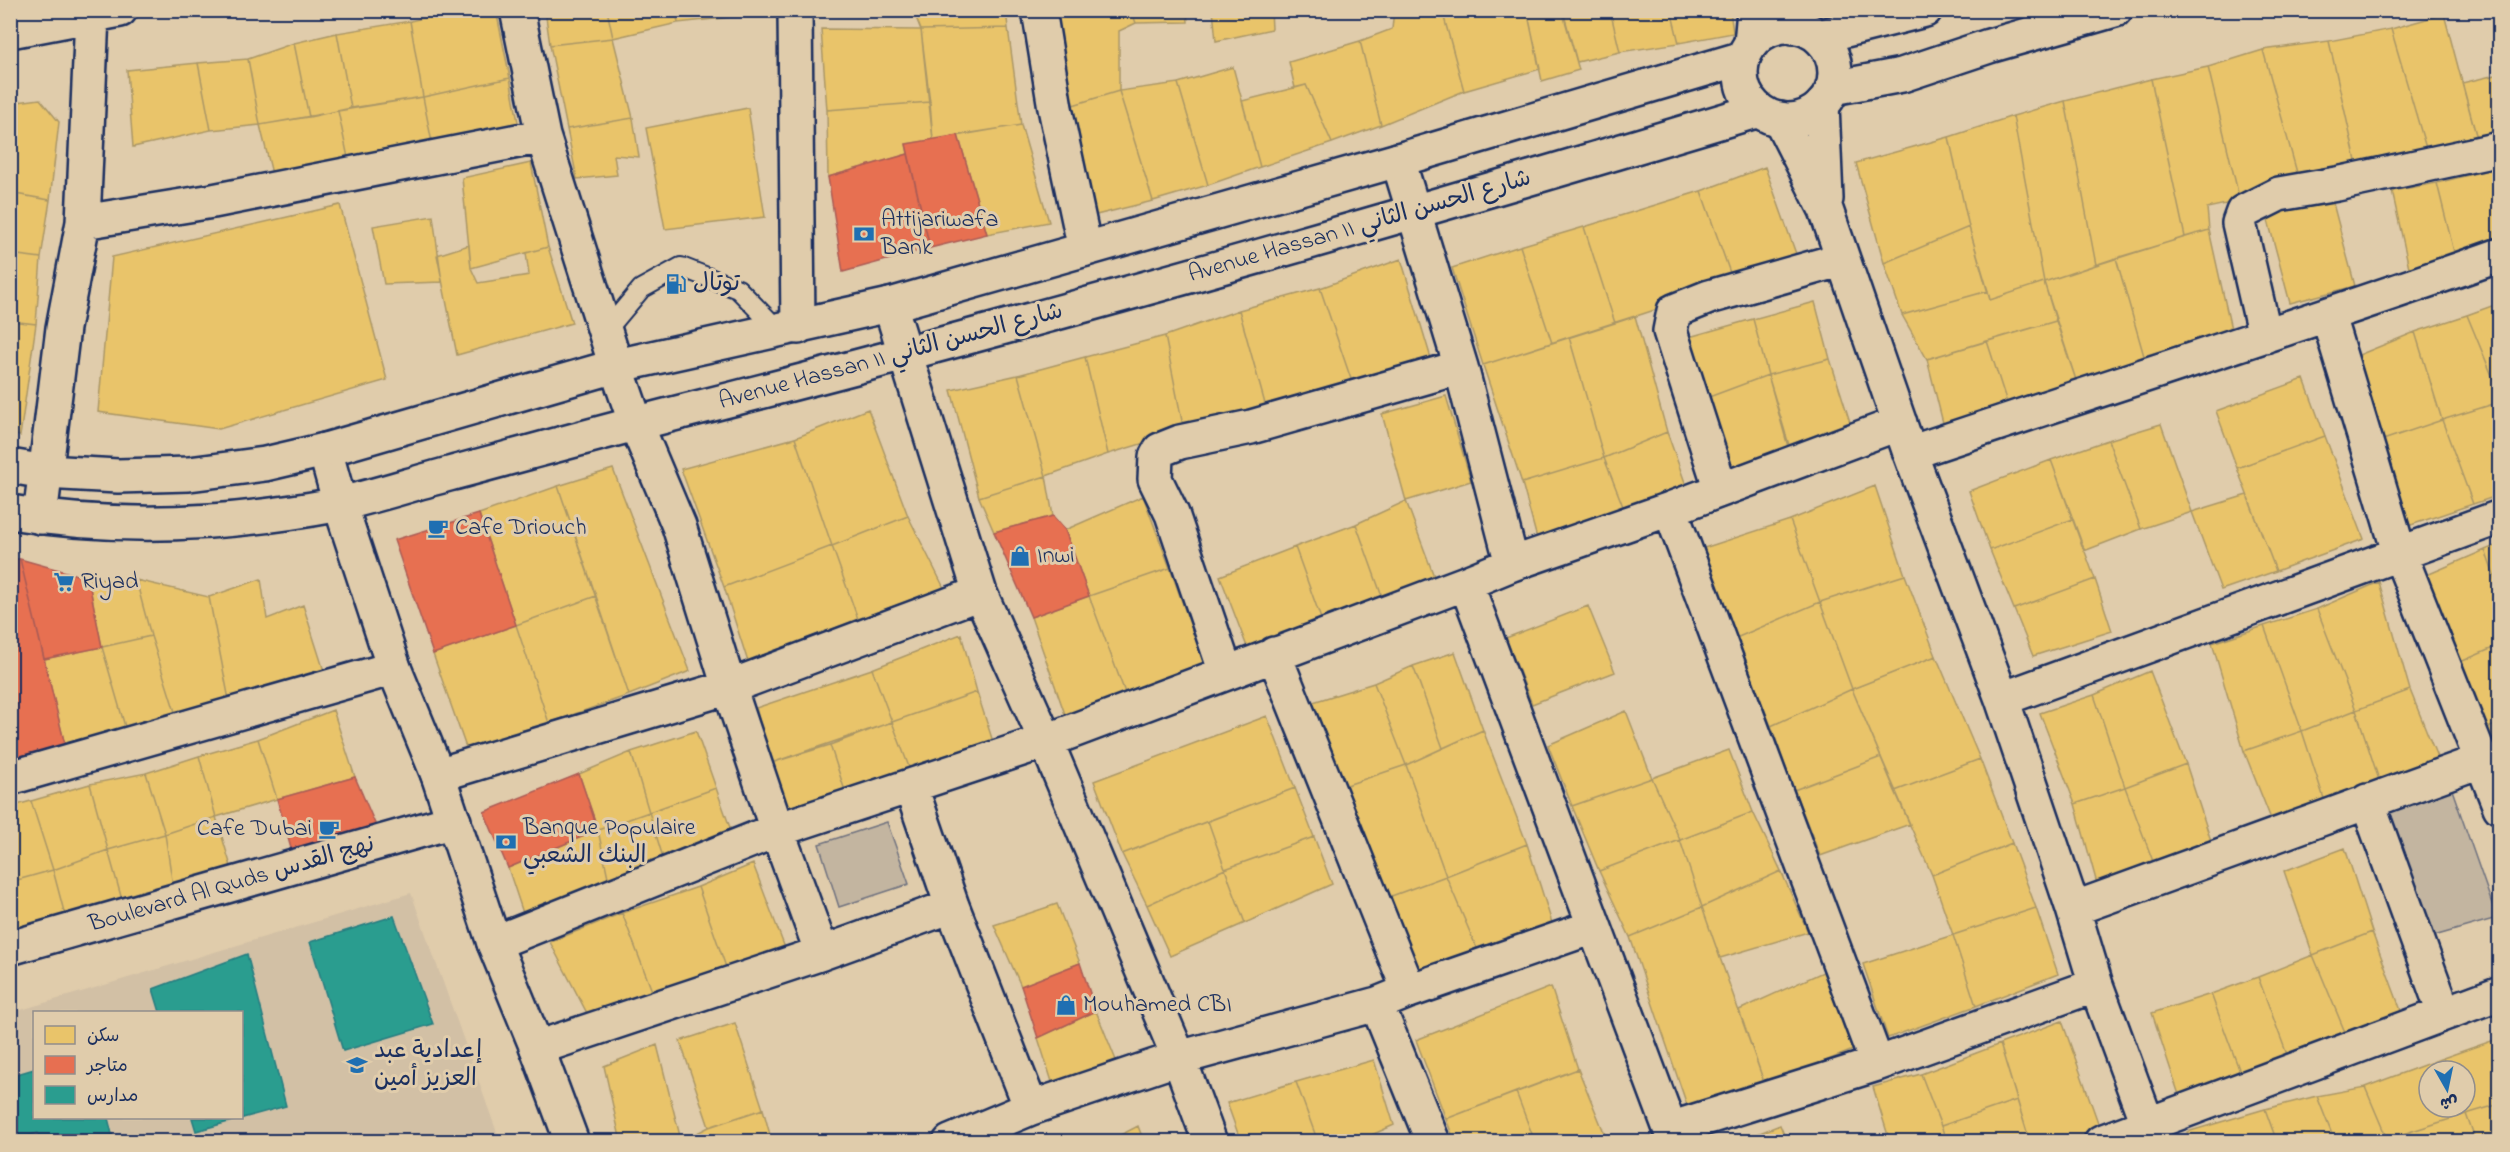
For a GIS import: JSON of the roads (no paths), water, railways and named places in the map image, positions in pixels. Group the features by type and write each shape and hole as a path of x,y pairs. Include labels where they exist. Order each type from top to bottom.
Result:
{"street":[{"path":"517,10 543,136 605,332 636,424 680,526 729,687 777,830 822,953"},
{"path":"788,329 795,10"},
{"path":"1039,10 1055,108 1085,249"},
{"path":"1755,10 1741,72 1743,87 1749,99 1769,114 1826,210 1905,438 2002,699 2073,909 2096,985 2151,1132"},
{"path":"1747,51 1769,30 1781,27 1925,10"},
{"path":"1769,114 1795,119 1810,115 1828,97 1989,46 2115,10"},
{"path":"10,31 106,13 83,222 63,328 45,472 25,515"},
{"path":"1799,25 1830,52 1835,70 1828,97 1826,210"},
{"name":"Avenue Hassan II شارع الحسن الثاني","path":"10,466 45,472 118,476 189,474 265,464 326,450 616,366 890,305 1398,160 1747,51"},
{"name":"Avenue Hassan II شارع الحسن الثاني","path":"25,515 121,523 200,522 273,515 340,504 636,424 907,355 1769,114"},
{"path":"83,222 213,201 543,136"},
{"path":"2265,336 2239,223 2242,212 2279,194 2337,184 2499,149"},
{"path":"1398,160 1461,367 1512,564"},
{"path":"494,943 777,830 1046,741 1466,584 1512,564 1721,490 2124,380 2328,316 2499,255"},
{"path":"1721,490 1670,331 1674,311 1709,297 1844,259"},
{"path":"890,305 980,593 1046,741 1179,1058 1210,1142"},
{"path":"2328,316 2399,552 2483,760 2499,807"},
{"path":"1226,674 1172,514 1155,478 1156,457 1160,450 1180,442 1251,427 1461,367"},
{"path":"326,450 340,504 393,668 438,775 494,943 572,1142"},
{"path":"1670,509 1877,1064"},
{"path":"2002,699 2499,517"},
{"path":"1466,584 1672,1135 2096,985"},
{"path":"438,775 729,687 980,593"},
{"path":"1274,654 1409,991"},
{"path":"10,778 393,668"},
{"path":"2073,909 2483,760"},
{"path":"911,787 951,906 1031,1108"},
{"path":"2367,801 2444,1012"},
{"name":"Boulevard Al Quds نهج القدس","path":"10,948 454,821"},
{"path":"537,1048 822,953 951,906"},
{"path":"950,1142 1031,1108 1179,1058 1377,1004 1593,927"},
{"path":"2102,1142 2151,1132 2444,1012 2499,993"},
{"path":"1377,1004 1433,1142"}],"lane":[{"path":"605,332 641,290 681,267 738,289 788,329"}],"place":[{"name":"Attijariwafa Bank","path":"864,234"},
{"name":"توتال","path":"676,284"},
{"name":"Cafe Driouch","path":"438,528"},
{"name":"Inwi","path":"1020,556"},
{"name":"Riyad","path":"64,582"},
{"name":"Cafe Dubai","path":"329,829"},
{"name":"Banque Populaire البنك الشعبي","path":"506,842"},
{"name":"Mouhamed CBI","path":"1066,1005"},
{"name":"إعدادية عبد العزيز أمين","path":"357,1065"}]}
